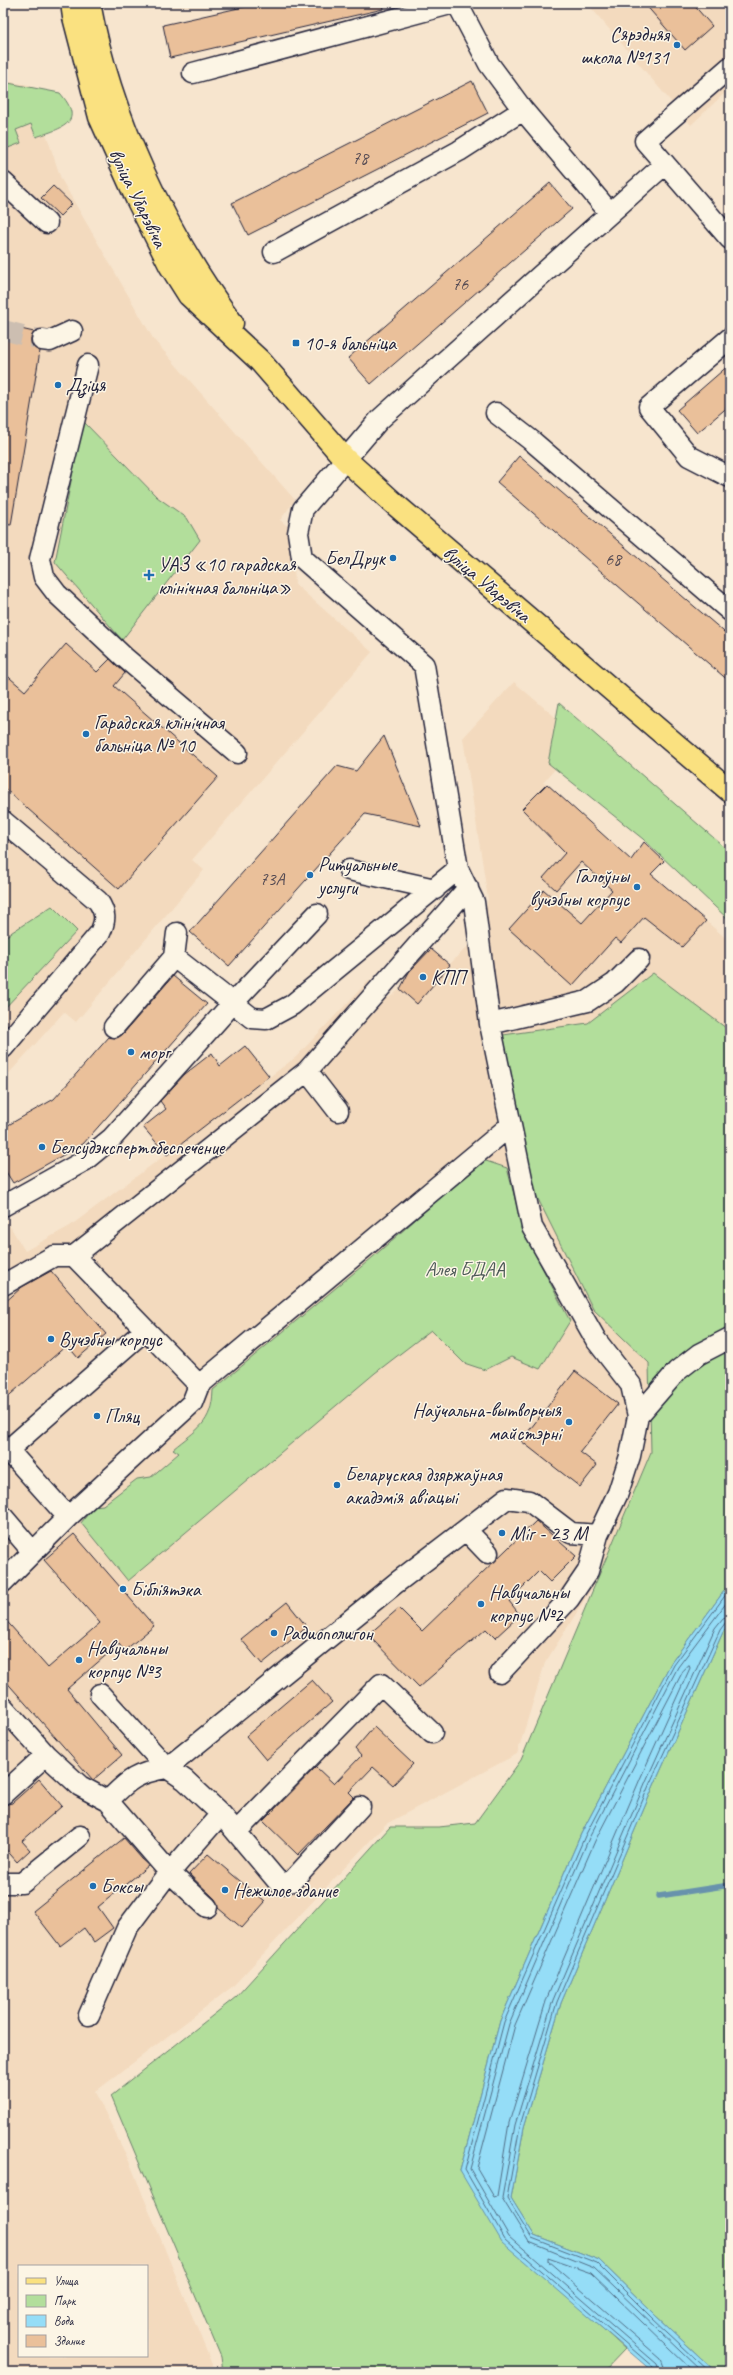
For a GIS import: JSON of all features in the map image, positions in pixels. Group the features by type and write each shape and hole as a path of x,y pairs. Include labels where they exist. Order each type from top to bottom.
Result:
{"main road":[{"name":"вуліца Убарэвіча","path":"72,3 79,39 100,117 125,176 170,265 193,299 260,361"},
{"name":"вуліца Убарэвіча","path":"89,3 117,111 145,173 200,278 260,361 345,459 444,548 729,787"}],"street":[{"path":"193,73 456,3 489,64 523,110 610,213"},
{"path":"730,67 645,141 730,239"},
{"path":"274,252 459,151 523,110"},
{"path":"500,1673 569,1599 588,1571 598,1535 620,1486 630,1456 638,1416 631,1385 596,1340 532,1227 490,1024 480,935 474,902 458,869 424,665 302,558 298,533 304,509 379,420 665,164"},
{"path":"3,182 47,223"},
{"path":"42,340 50,341 72,331"},
{"path":"730,338 649,407 689,456 730,476"},
{"path":"88,365 40,559 44,577 57,594 124,657 237,753"},
{"path":"496,413 532,441 730,611"},
{"path":"3,821 98,902 105,912 105,923 100,933 3,1048"},
{"path":"174,958 252,1018 266,1019 292,1005 458,869"},
{"path":"349,870 435,889"},
{"path":"3,1285 54,1256 74,1256 307,1071 468,888"},
{"path":"3,1206 84,1161 112,1138 232,1004 317,914"},
{"path":"114,1027 174,958 177,933"},
{"path":"490,1024 588,1001 615,984 639,959"},
{"path":"307,1071 338,1111"},
{"path":"3,1582 32,1551 192,1403 199,1385 511,1125"},
{"path":"74,1256 199,1385"},
{"path":"68,1517 8,1450 145,1330"},
{"path":"638,1416 677,1372 699,1354 730,1338"},
{"path":"108,1801 126,1783 146,1772 167,1768 396,1583 507,1498 529,1501 571,1533 588,1571"},
{"path":"3,1518 32,1551"},
{"path":"466,1530 488,1553"},
{"path":"571,1533 598,1535"},
{"path":"236,1832 381,1684 432,1733"},
{"path":"100,1694 167,1768 185,1780 221,1814 280,1884 292,1881 360,1807"},
{"path":"3,1707 46,1755 80,1786 108,1801 170,1873 207,1907"},
{"path":"3,1794 46,1755"},
{"path":"89,2015 127,1928 170,1873 221,1814"},
{"path":"3,1883 22,1883 80,1836"}],"shaded area":[{"name":"Сярэдняя школа №131","path":"587,3 730,3 730,88 691,125"},
{"name":"УАЗ «10 гарадская клінічная бальніца»","path":"3,81 30,85 61,179 154,340 295,500 280,520 292,530 295,584 372,652 192,860 204,870 76,1022 64,1012 3,1080"},
{"name":"Беларуская дзяржаўная акадэмія авіацыі","path":"514,682 581,739 543,783 547,784 642,870 651,874 728,940 730,938 730,1417 614,1553 545,1663 517,1754 386,1824 233,1986 95,2092 129,2161 215,2372 3,2372 3,1215 25,1251 70,1226 296,1057 369,980 389,998 400,989 408,969 431,949 450,964 479,935 488,899 463,738"}],"green space":[{"path":"3,82 60,93 68,103 71,111 71,118 68,123 62,127 36,137 31,124 16,130 21,143 3,150"},
{"path":"83,421 157,497 187,518 200,540 122,640 55,562"},
{"path":"559,703 730,852 730,921 643,839 548,763"},
{"path":"52,906 77,931 3,1010 3,938"},
{"path":"653,973 730,1031 730,1583 671,1663 581,1834 500,2021 460,2171 567,2296 625,2349 603,2372 223,2372 221,2357 111,2096 236,1997 390,1827 439,1827 475,1823 521,1760 651,1452 649,1363 593,1309 534,1191 503,1035 588,1023"},
{"name":"Алея БДАА","path":"483,1160 507,1168 524,1233 570,1321 540,1369 511,1357 485,1370 464,1363 431,1330 375,1373 128,1581 81,1523 94,1506 103,1505 137,1479 151,1477 179,1453 173,1449 202,1425 210,1411 213,1390 373,1257"},
{"path":"730,1623 730,2372 716,2372 599,2260 534,2235 511,2198 524,2127 561,2003 654,1785 723,1632"}],"water":[{"path":"730,1583 730,1623 723,1632 654,1785 561,2003 524,2127 511,2198 534,2235 599,2260 716,2372 653,2372 502,2242 460,2171 500,2021 581,1834 671,1663"}],"building":[{"path":"261,3 382,3 383,9 170,58 163,25"},
{"path":"644,3 692,3 712,26 685,50"},
{"path":"472,81 488,113 248,235 232,203"},
{"path":"550,183 572,209 371,384 348,358"},
{"path":"53,186 72,204 60,216 41,198"},
{"path":"3,325 34,332 31,338 31,344 40,351 11,525 3,524"},
{"path":"730,364 730,405 697,433 677,410"},
{"path":"519,456 730,637 730,682 497,482"},
{"name":"Гарадская клінічная бальніца № 10","path":"66,644 97,672 110,659 125,673 114,686 218,777 119,889 3,787 3,672 25,691"},
{"path":"384,736 421,826 365,814 229,966 190,932 337,766 356,771"},
{"name":"Галоўны вучэбны корпус","path":"547,784 631,860 644,842 664,861 651,874 706,921 682,947 644,917 621,943 615,938 572,986 509,929 544,890 582,923 612,890 581,862 556,890 543,878 565,853 522,809"},
{"name":"КПП","path":"431,949 450,965 417,1004 400,989 409,972"},
{"name":"морг","path":"173,976 207,1004 83,1144 13,1183 3,1167 3,1128 54,1099 109,1037 117,1038 123,1034"},
{"path":"245,1046 269,1076 167,1155 143,1127 166,1109 160,1101 185,1074 212,1053 220,1066"},
{"name":"Вучэбны корпус","path":"51,1271 106,1334 78,1358 67,1345 3,1401 3,1304 22,1287"},
{"name":"Наўчальна-вытворчыя майстэрні","path":"575,1371 618,1404 580,1452 597,1465 580,1487 521,1441"},
{"name":"Навучальны корпус №2","path":"536,1521 576,1556 550,1582 539,1571 509,1601 520,1615 495,1638 486,1629 419,1687 368,1635 399,1608 422,1631"},
{"name":"Навучальны корпус №3","path":"74,1534 154,1626 124,1651 119,1644 67,1689 122,1755 93,1780 3,1678 3,1617 48,1668 100,1623 44,1560"},
{"name":"Радиополигон","path":"287,1602 307,1627 262,1664 241,1639"},
{"path":"312,1680 332,1702 266,1760 246,1736"},
{"path":"374,1727 413,1764 393,1785 373,1767 349,1792 354,1797 298,1855 263,1821 316,1767 334,1784 361,1756 355,1749"},
{"path":"39,1779 62,1806 22,1841 30,1850 17,1862 3,1846 3,1805 12,1803"},
{"name":"Боксы","path":"124,1838 148,1866 98,1907 113,1928 94,1942 84,1928 60,1946 33,1911"},
{"name":"Нежилое здание","path":"208,1854 265,1902 242,1928 218,1908 215,1899 189,1874"}],"waterway":[{"path":"659,1896 730,1885"}],"tunnel":[{"path":"3,330 42,340"}],"place":[{"name":"Сярэдняя школа №131","path":"677,45"},
{"name":"10-я бальніца","path":"296,343"},
{"name":"Дзіця","path":"58,385"},
{"name":"БелДрук","path":"393,558"},
{"name":"УАЗ «10 гарадская клінічная бальніца»","path":"149,575"},
{"name":"Гарадская клінічная бальніца № 10","path":"86,734"},
{"name":"Ритуальные услуги","path":"310,875"},
{"name":"Галоўны вучэбны корпус","path":"637,887"},
{"name":"КПП","path":"423,977"},
{"name":"морг","path":"131,1052"},
{"name":"Белсудэкспертобеспечение","path":"42,1147"},
{"name":"Вучэбны корпус","path":"51,1339"},
{"name":"Пляц","path":"97,1416"},
{"name":"Наўчальна-вытворчыя майстэрні","path":"569,1422"},
{"name":"Беларуская дзяржаўная акадэмія авіацыі","path":"337,1485"},
{"name":"Міг - 23 М","path":"502,1533"},
{"name":"Бібліятэка","path":"123,1589"},
{"name":"Навучальны корпус №2","path":"481,1604"},
{"name":"Радиополигон","path":"274,1633"},
{"name":"Навучальны корпус №3","path":"79,1660"},
{"name":"Боксы","path":"93,1886"},
{"name":"Нежилое здание","path":"225,1890"}]}
